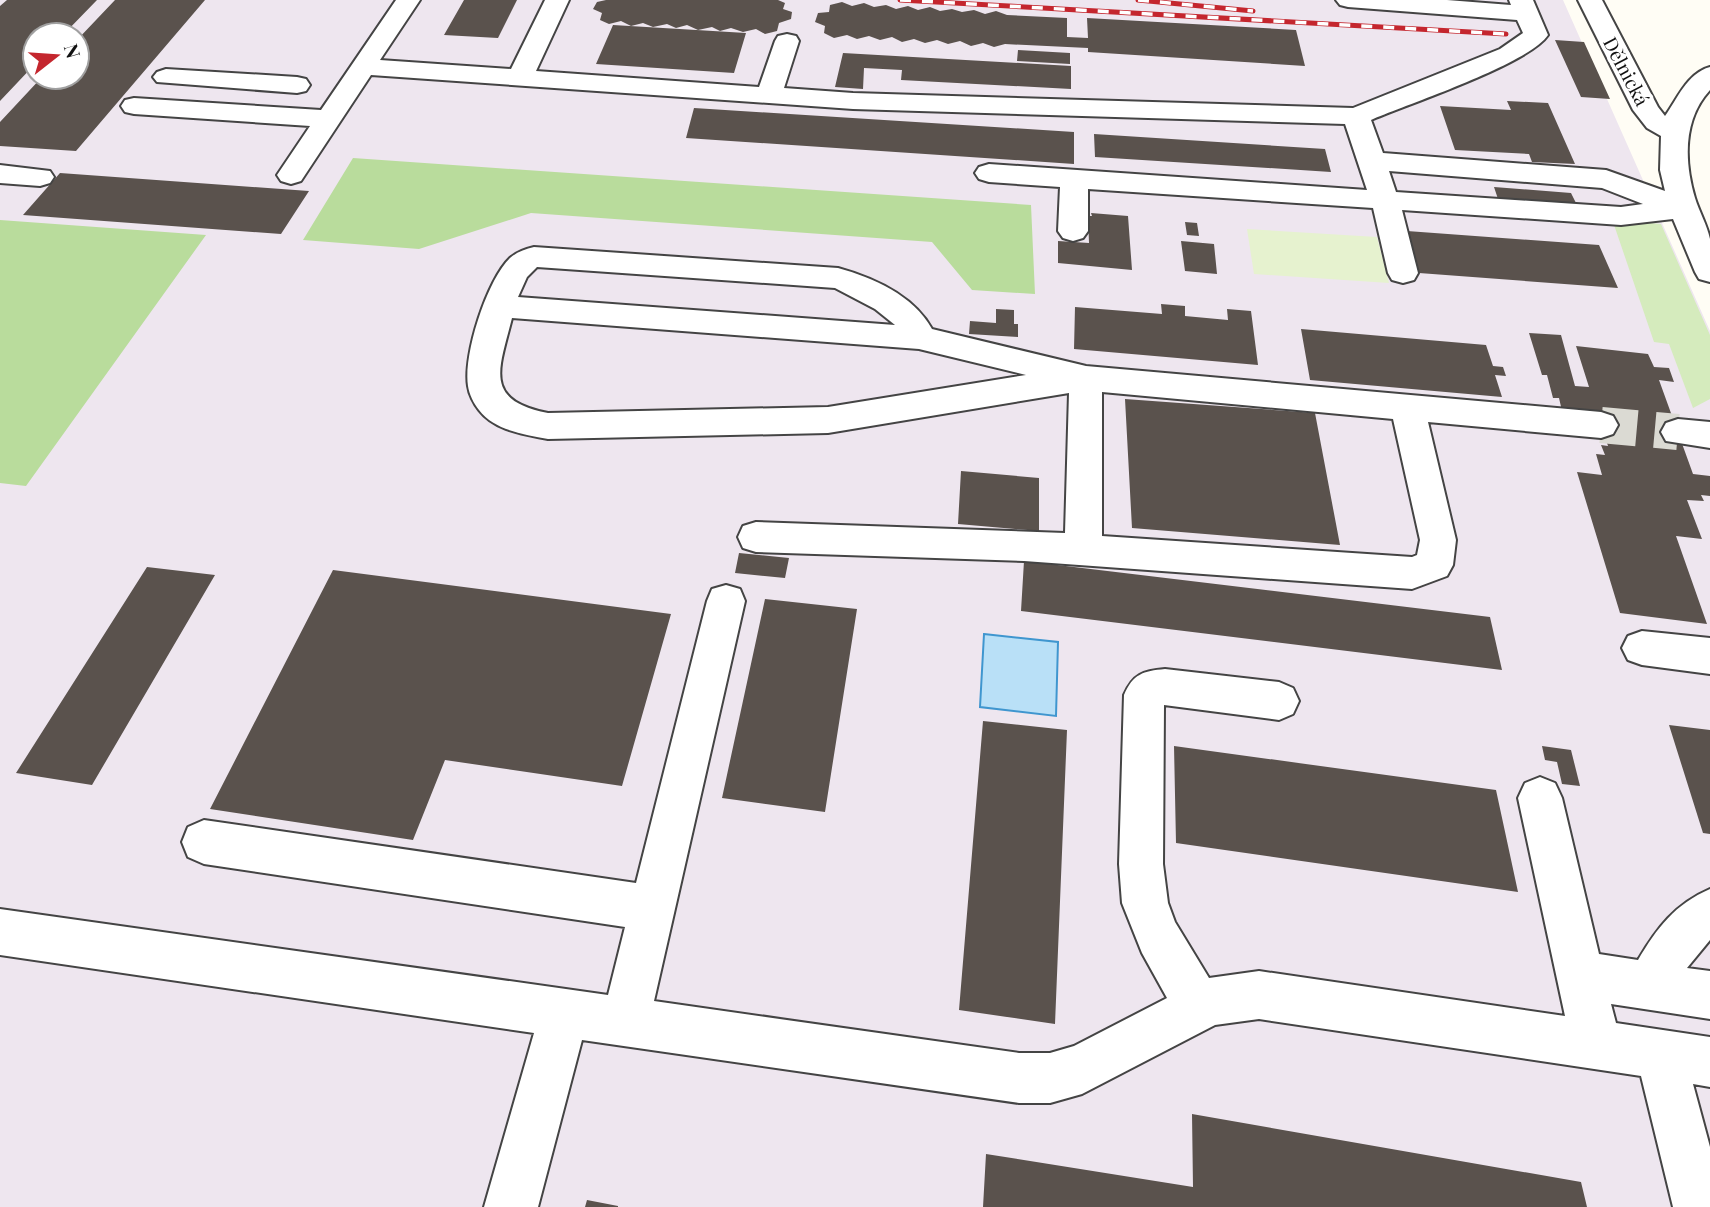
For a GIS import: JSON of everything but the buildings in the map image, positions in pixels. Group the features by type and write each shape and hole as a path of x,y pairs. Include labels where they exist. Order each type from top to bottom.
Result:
{"street":[{"path":"291,175 408,0"},
{"path":"520,78 558,0"},
{"name":"Dělnická","path":"1590,0 1646,110 1656,121 1674,132"},
{"path":"365,67 853,101 1356,116 1509,54 1536,36 1524,6 1341,1"},
{"path":"769,95 788,41"},
{"name":"Dělnická","path":"1710,75 1688,98 1674,132 1673,158 1683,208 1710,272"},
{"path":"166,77 298,85"},
{"path":"215,111 237,81"},
{"path":"135,106 330,119"},
{"path":"1356,116 1385,200 1403,274"},
{"path":"1371,161 1606,179 1683,208"},
{"path":"989,173 1621,216 1683,208"},
{"path":"0,174 40,177"},
{"path":"1073,231 1074,179"},
{"path":"919,338 917,328 901,313 859,286 838,278 534,257 526,259 519,266 499,306 484,368 483,386 489,402 501,412 516,420 548,426 828,420 1086,378"},
{"path":"499,306 919,338 1086,378 1601,425"},
{"path":"1083,550 1086,378"},
{"path":"756,537 1083,550 1399,573 1423,571 1434,565 1438,540 1407,407"},
{"path":"625,1023 726,601"},
{"path":"1642,648 1710,656"},
{"path":"1199,1007 1158,937 1145,903 1141,864 1144,695 1148,689 1165,687 1279,701"},
{"path":"1540,798 1596,1044"},
{"path":"204,842 653,908"},
{"path":"1650,986 1681,936 1698,918 1710,912"},
{"path":"0,932 983,1075 1050,1078 1082,1069 1199,1007 1234,997 1288,998 1710,1062"},
{"path":"1580,975 1710,995"},
{"path":"510,1207 564,1014"},
{"path":"1660,1055 1700,1207"}],"shaded area":[{"path":"0,0 1563,0 1710,331 1710,1207 0,1207"}],"green space":[{"path":"353,158 1031,205 1035,294 972,290 932,242 531,213 419,249 303,240"},
{"path":"1612,219 1661,224 1710,335 1710,399 1693,408 1669,344 1654,342"},
{"path":"0,220 206,235 26,486 0,483"},
{"path":"1247,229 1377,237 1389,283 1254,274"}],"water":[{"path":"984,634 1058,642 1056,716 980,707"}],"tunnel":[{"path":"1601,425 1678,432"}],"railway":[{"path":"900,0 1506,34"},
{"path":"1138,0 1253,11"}]}
